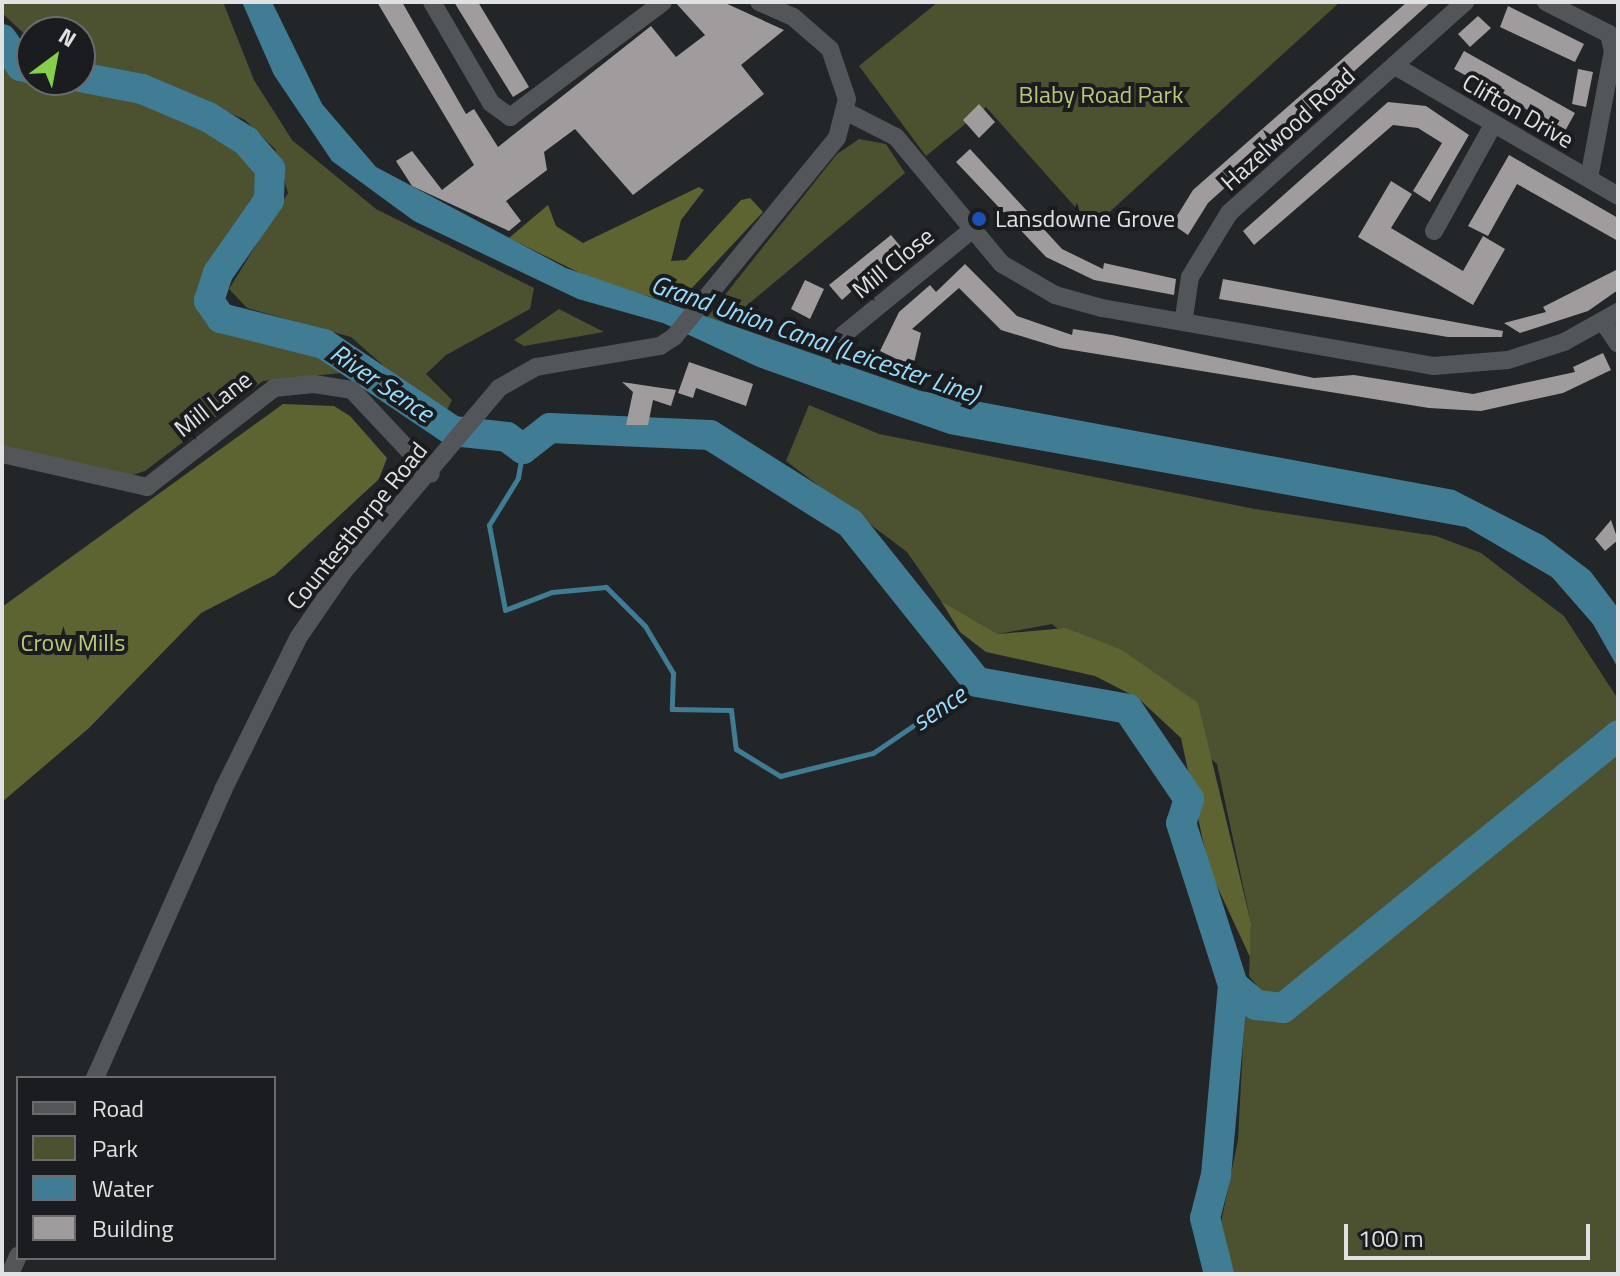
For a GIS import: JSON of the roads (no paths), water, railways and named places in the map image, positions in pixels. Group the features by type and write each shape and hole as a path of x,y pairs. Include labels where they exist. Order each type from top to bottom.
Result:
{"street":[{"path":"432,2 491,103 510,117 520,113 663,2"},
{"path":"759,2 793,17 830,49 846,86 847,112 896,137 1002,264 1055,295 1433,366 1508,360 1611,317 1618,344"},
{"name":"Hazelwood Road","path":"1184,317 1200,255 1229,213 1465,2"},
{"path":"1546,2 1609,34 1613,51 1589,178"},
{"name":"Clifton Drive","path":"1395,66 1618,196"},
{"name":"Countesthorpe Road","path":"96,1076 298,638 344,571 431,474 479,408 536,367 674,337 818,164 847,112"},
{"path":"1434,231 1493,125"},
{"name":"Mill Close","path":"843,335 973,229"},
{"name":"Mill Lane","path":"2,454 147,487 274,388 314,384 352,390 431,474"}],"water":[{"path":"242,2 272,2 322,104 376,167 566,268 921,391 1454,490 1544,536 1590,571 1618,608 1618,668 1593,624 1552,577 1466,527 949,434 758,367 663,323 578,299 414,221 332,161 274,75"}],"waterway":[{"name":"River Sence","path":"2,39 16,59"},
{"path":"96,80 142,89 208,117 246,141 270,169 269,200 218,273 209,301 221,318 324,344 453,431 507,437 523,449 550,428 710,435 850,523 977,682 1128,709 1189,799 1181,823 1233,985 1216,1175 1205,1218 1219,1274"},
{"name":"sence","path":"523,449 518,478 489,525 505,610 552,592 606,587 645,626 673,673 672,709 731,710 736,749 780,776 873,753 977,682"},
{"path":"1233,985 1256,1005 1283,1008 1618,736"}],"place":[{"name":"Lansdowne Grove","path":"979,219"}],"park label":[{"name":"Blaby Road Park","path":"1101,95"},
{"name":"Crow Mills","path":"73,643"}],"water label":[{"name":"Grand Union Canal (Leicester Line)","path":"815,339"}]}
